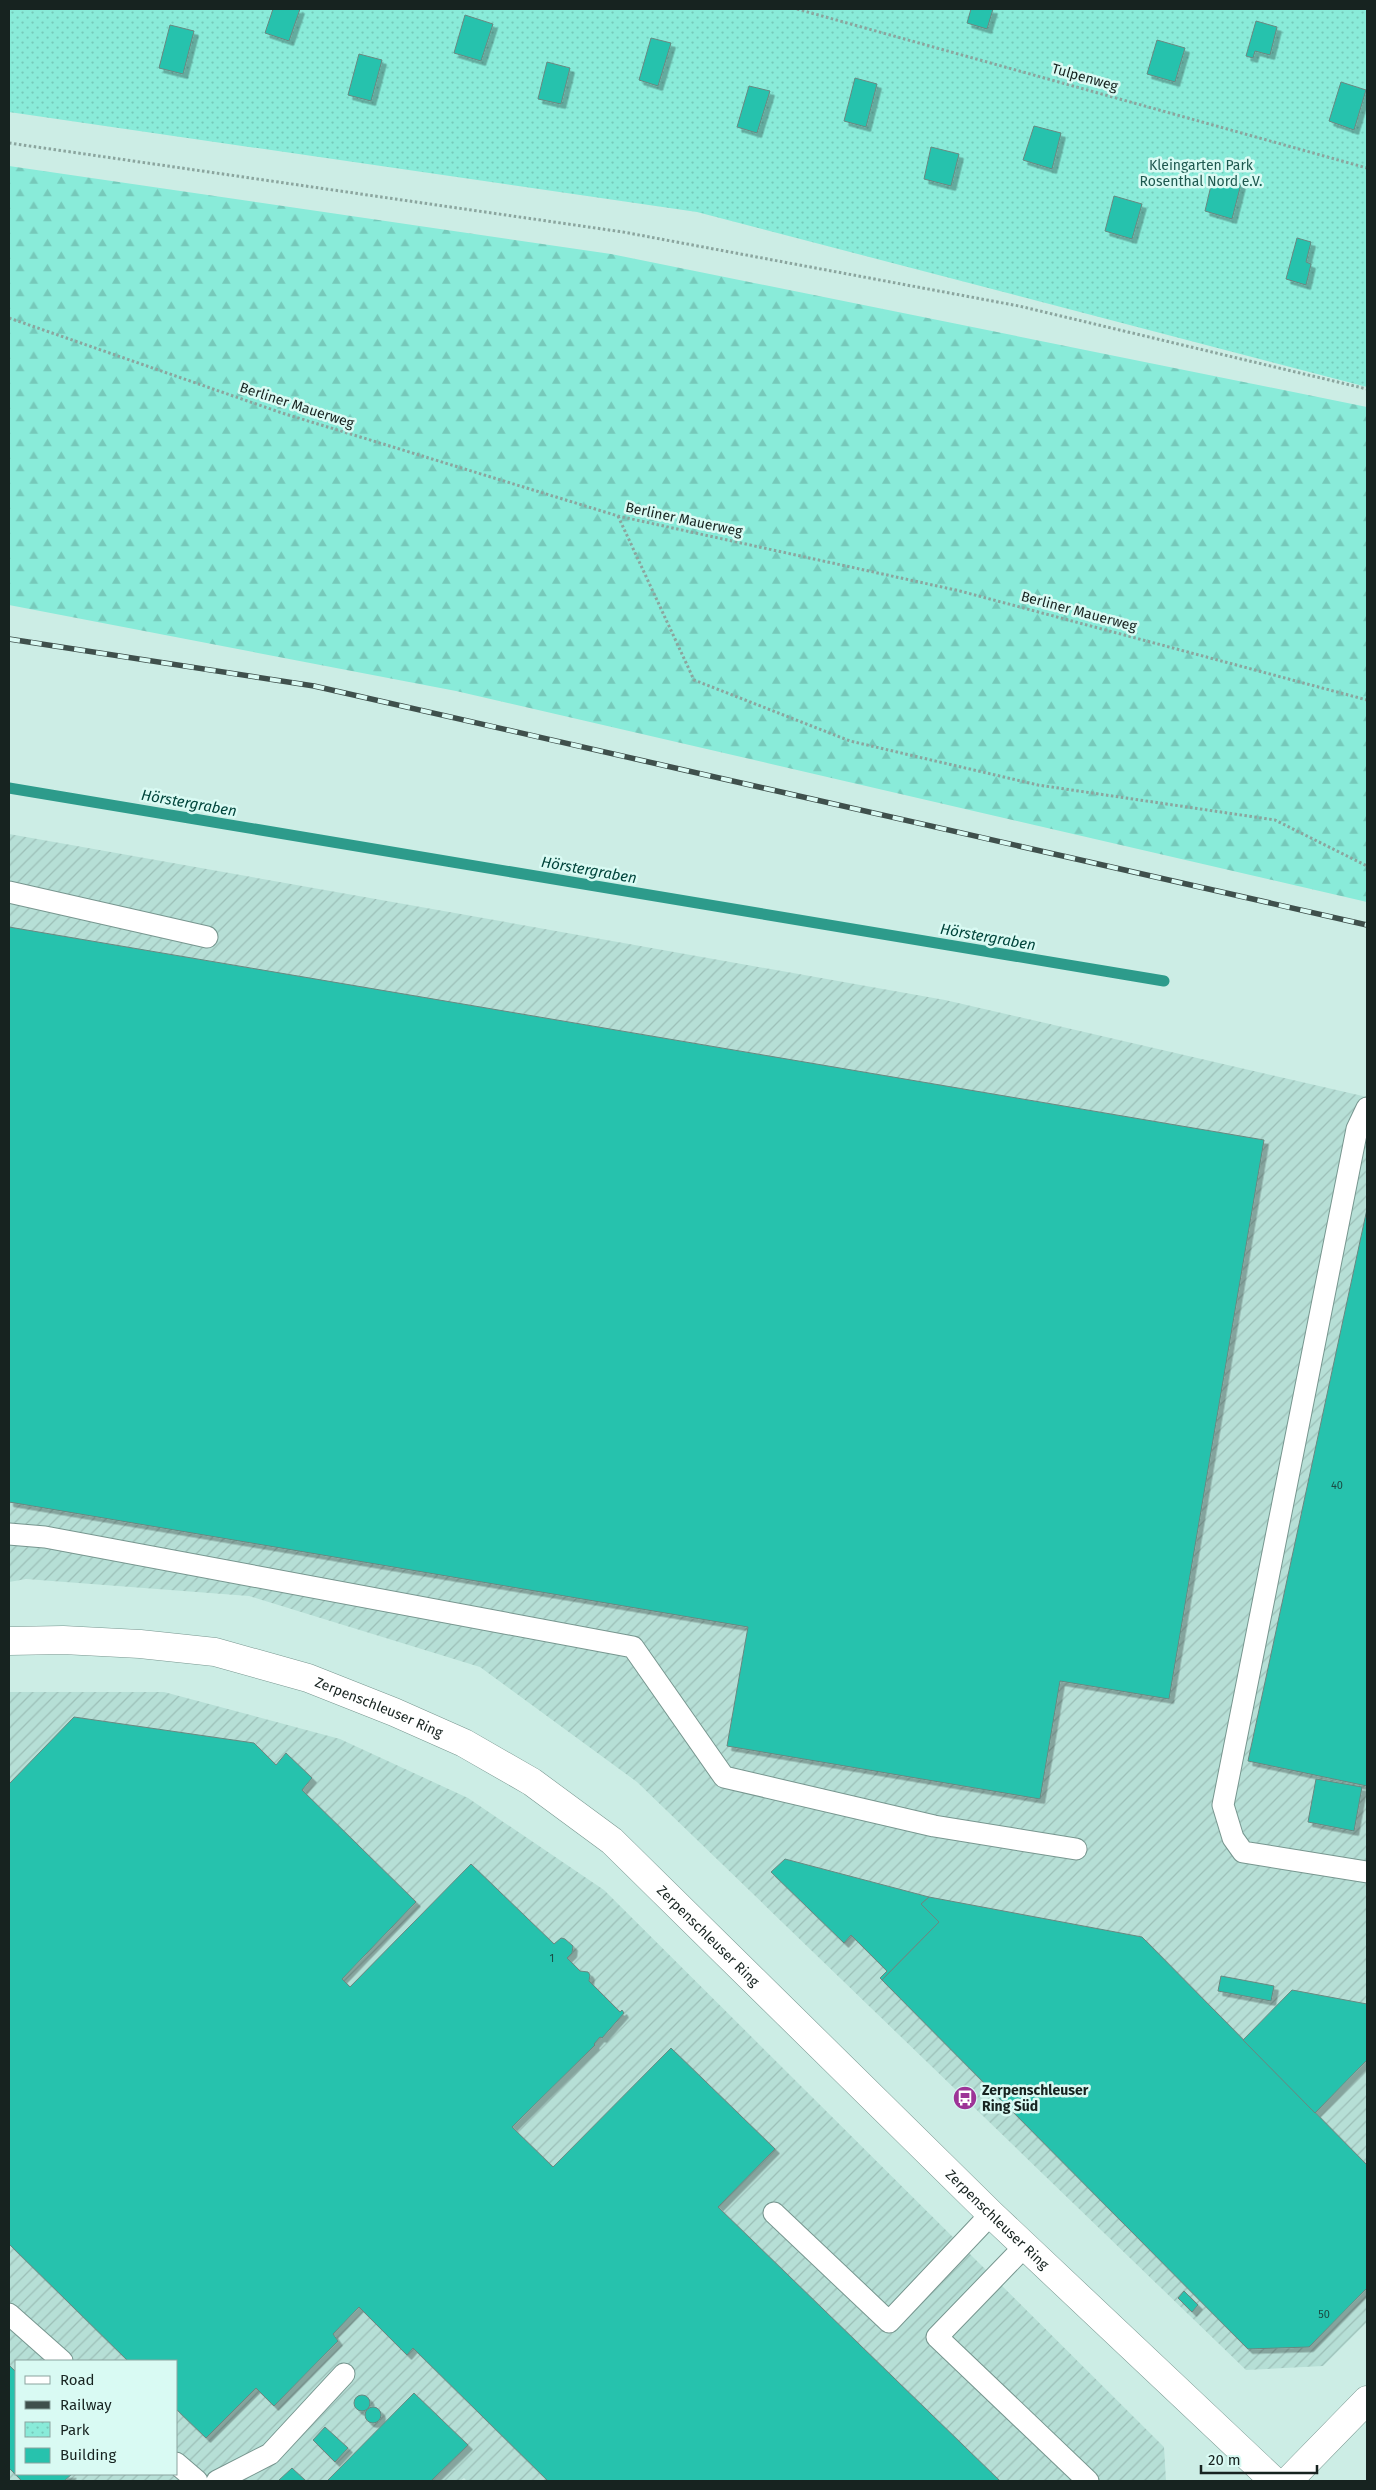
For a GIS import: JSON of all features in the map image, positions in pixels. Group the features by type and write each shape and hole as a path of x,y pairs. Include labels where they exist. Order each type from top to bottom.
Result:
{"street":[{"name":"Zerpenschleuser Ring","path":"9,1641 63,1640 140,1644 215,1652 308,1678 394,1712 464,1743 532,1782 612,1841 990,2214 1274,2481"},
{"path":"1288,2481 1367,2400"}],"lane":[{"path":"9,892 207,937"},
{"path":"1367,1108 1357,1129 1223,1804 1232,1838 1243,1852 1367,1872"},
{"path":"9,1534 45,1537 633,1647 724,1776 934,1826 1076,1849"},
{"path":"774,2213 889,2322 990,2214"},
{"path":"1025,2246 937,2337 1088,2481"},
{"path":"9,2314 61,2360"},
{"path":"217,2481 270,2454 344,2374"},
{"path":"178,2465 197,2481"}],"path":[{"name":"Tulpenweg","path":"797,9 1367,168"},
{"path":"9,143 623,232 1020,306 1367,389"},
{"name":"Berliner Mauerweg","path":"9,318 282,413 618,516 960,591 1367,700"},
{"path":"618,516 694,680 850,741 1038,785 1275,820 1367,866"}],"shaded area":[{"path":"9,834 945,1000 1367,1097 1367,2322 1323,2366 1246,2370 637,1782 480,1667 249,1596 26,1579 9,1582"},
{"path":"9,1692 164,1692 340,1739 468,1798 604,1890 1164,2447 1166,2481 467,2481 464,2478 460,2481 9,2481"}],"green space":[{"name":"Kleingarten Park Rosenthal Nord e.V.","path":"9,9 1367,9 1367,387 697,212 9,112"},
{"path":"9,166 611,254 1367,407 1367,902 456,691 9,605"}],"building":[{"path":"273,9 300,9 289,41 265,33"},
{"path":"971,9 993,9 987,29 967,23"},
{"path":"465,15 493,24 481,61 454,53"},
{"path":"1256,21 1277,27 1270,55 1255,51 1253,58 1246,56"},
{"path":"170,25 194,31 183,74 159,68"},
{"path":"651,38 671,43 658,86 639,80"},
{"path":"1157,40 1185,48 1175,82 1147,74"},
{"path":"359,54 382,60 371,101 348,95"},
{"path":"547,62 570,68 561,104 538,99"},
{"path":"855,78 877,84 866,127 844,121"},
{"path":"1341,82 1366,90 1354,130 1329,121"},
{"path":"749,86 770,91 757,133 737,127"},
{"path":"1034,126 1061,133 1052,169 1023,160"},
{"path":"931,147 959,154 951,186 924,179"},
{"path":"1213,177 1241,184 1232,219 1205,211"},
{"path":"1114,196 1142,204 1132,239 1105,231"},
{"path":"1297,238 1311,242 1306,262 1311,264 1306,285 1286,279"},
{"path":"9,927 1264,1140 1169,1699 1060,1681 1040,1799 727,1746 748,1627 9,1502"},
{"path":"1367,1209 1367,1786 1248,1761"},
{"path":"74,1717 254,1743 276,1765 286,1753 312,1778 302,1790 416,1902 342,1979 350,1987 471,1864 554,1944 561,1938 573,1946 572,1953 567,1958 580,1971 588,1972 590,1975 589,1981 620,2012 622,2010 624,2013 602,2038 600,2037 595,2045 512,2127 553,2167 671,2048 775,2149 718,2207 1000,2481 548,2481 413,2348 407,2355 359,2307 333,2334 338,2341 274,2406 256,2388 206,2438 178,2411 178,2360 127,2360 9,2244 9,1784"},
{"path":"1316,1779 1362,1787 1354,1831 1308,1822"},
{"path":"785,1859 929,1897 921,1904 939,1922 882,1980 880,1978 887,1971 851,1935 844,1943 771,1872"},
{"path":"929,1897 1142,1937 1367,2165 1367,2288 1309,2347 1248,2349 882,1980 939,1922 921,1904"},
{"path":"1221,1976 1274,1986 1271,2001 1218,1991"},
{"path":"1292,1990 1367,2004 1367,2060 1315,2113 1243,2040"},
{"path":"1184,2291 1198,2305 1192,2312 1178,2298"},
{"path":"9,2365 15,2371 15,2474 9,2468"},
{"path":"414,2393 468,2445 431,2481 327,2481"},
{"path":"362,2395 368,2397 370,2403 368,2409 362,2411 356,2409 354,2403 356,2397"},
{"path":"373,2407 379,2409 381,2415 379,2421 373,2423 367,2421 365,2415 367,2409"},
{"path":"325,2427 348,2448 335,2462 313,2440"},
{"path":"292,2468 306,2481 278,2481"},
{"path":"16,2475 71,2475 64,2481 22,2481"}],"waterway":[{"name":"Hörstergraben","path":"9,788 1164,981"}],"railway":[{"path":"9,639 314,686 1367,925"}],"place":[{"name":"Zerpenschleuser Ring Süd","path":"965,2098"}]}
